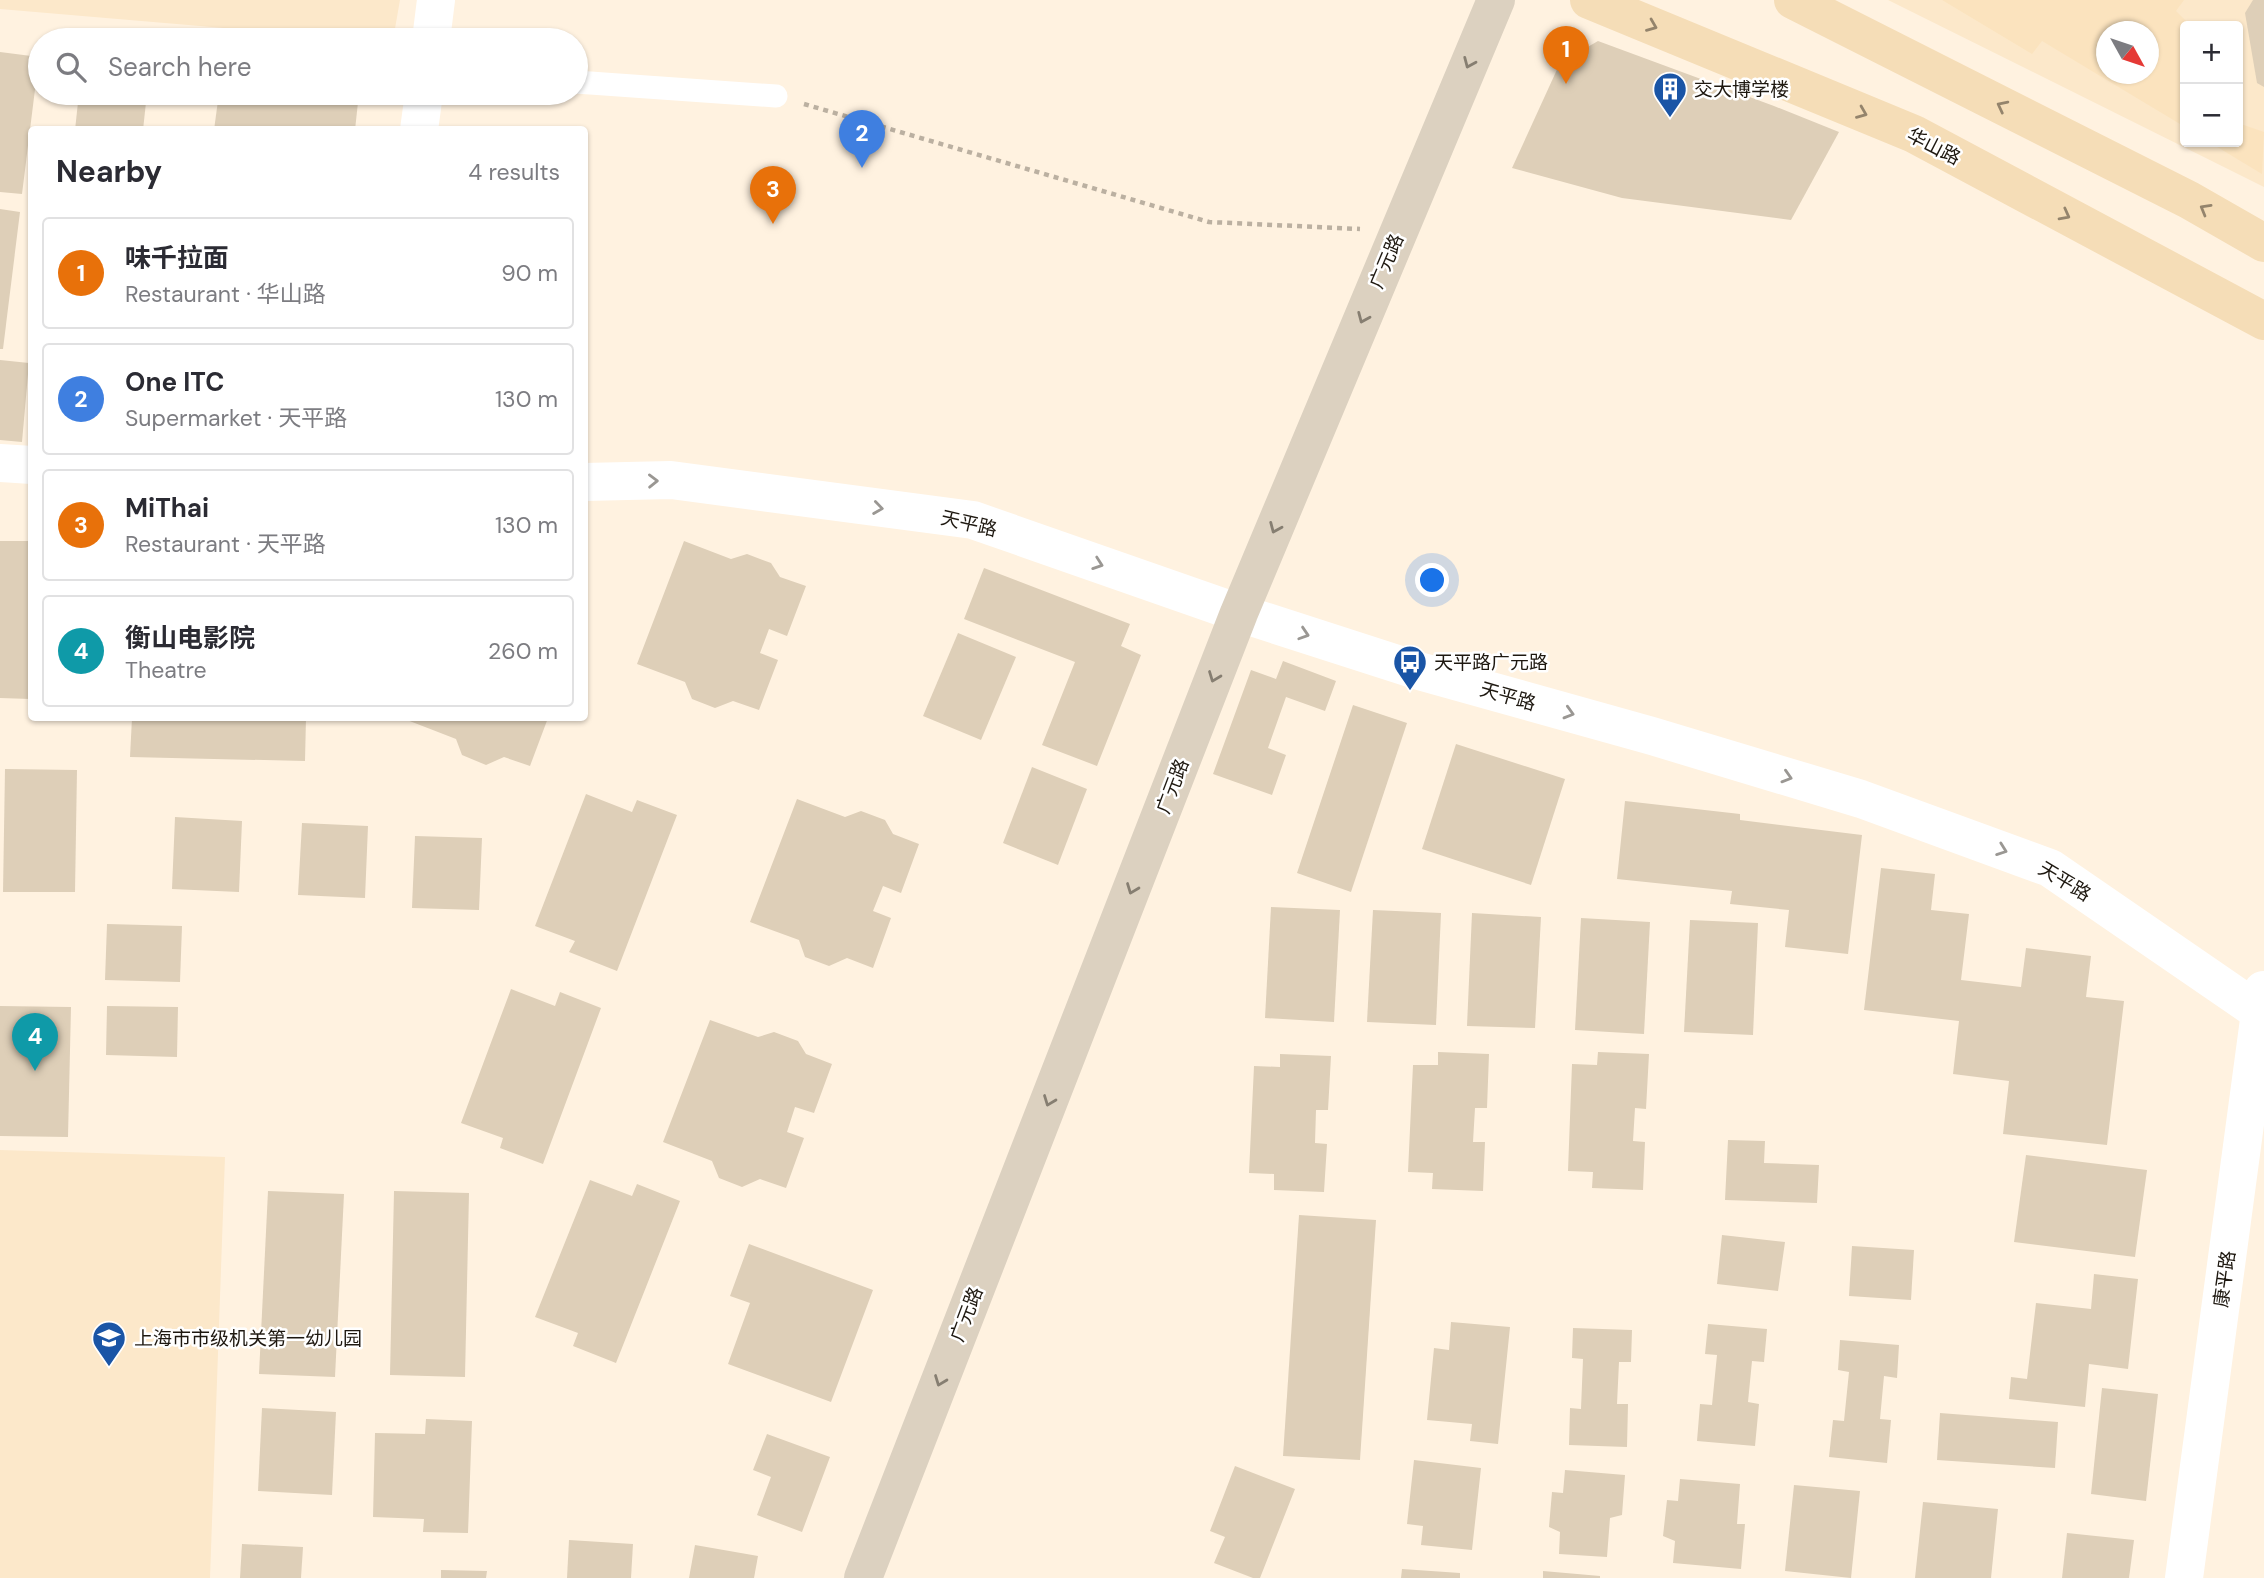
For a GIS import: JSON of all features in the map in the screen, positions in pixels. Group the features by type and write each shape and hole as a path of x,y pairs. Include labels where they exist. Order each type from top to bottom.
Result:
{"main road":[{"name":"华山路","path":"1589,0 1914,134 2264,321"},
{"path":"1805,3 2189,200 2264,243"}],"street":[{"path":"432,28 436,0"},
{"name":"广元路","path":"863,1578 1239,613 1496,0"},
{"path":"420,126 422,105"},
{"path":"0,463 28,465"},
{"name":"天平路","path":"588,482 671,480 973,520 1239,613 1419,671 1652,736 1861,799 2050,868 2262,1002"},
{"name":"康平路","path":"2184,1578 2262,1002"}],"lane":[{"path":"588,83 776,96"}],"path":[{"path":"776,96 1209,222 1399,231"}],"shaded area":[{"path":"0,0 400,0 395,28 223,28 0,9"},
{"path":"1888,0 2264,0 2264,187 2184,147 2243,147 2243,21 2180,21 2180,145"},
{"path":"1942,0 2184,0 2176,11 2186,21 2180,21 2180,124 2114,84 2159,84 2159,21 2096,21 2096,73 2042,41 2032,54"},
{"path":"2243,125 2264,132 2262,174 2217,147 2243,147"},
{"name":"上海市市级机关第一幼儿园","path":"0,1150 225,1157 210,1578 0,1578"}],"building":[{"path":"2253,0 2264,0 2264,87 2257,83 2245,13"},
{"name":"交大博学楼","path":"1598,41 1839,132 1791,220 1622,198 1512,168 1560,63"},
{"path":"0,52 28,56 28,105 33,105 30,126 28,126 22,194 0,192"},
{"path":"78,105 146,105 143,126 75,126"},
{"path":"217,105 358,105 355,126 215,126"},
{"path":"0,209 20,212 3,349 0,349"},
{"path":"0,360 28,363 22,442 0,440"},
{"path":"0,541 28,541 28,699 0,698"},
{"path":"684,541 731,559 747,554 771,563 780,577 806,586 787,636 769,629 760,653 778,660 759,710 733,701 715,708 692,699 685,682 637,664"},
{"path":"984,568 1130,624 1121,646 1141,655 1097,766 1042,745 1075,662 964,619"},
{"path":"958,633 1016,657 981,740 923,716"},
{"path":"1283,661 1336,681 1325,711 1286,697 1268,748 1286,755 1272,795 1213,774 1251,670 1276,679"},
{"path":"1353,705 1407,723 1351,892 1297,873"},
{"path":"132,721 306,721 305,761 130,757"},
{"path":"410,721 547,721 530,766 504,757 486,765 462,755 456,739"},
{"path":"1456,744 1565,779 1531,885 1422,849"},
{"path":"1032,767 1087,789 1058,865 1003,843"},
{"path":"5,769 77,770 75,892 3,892"},
{"path":"586,794 632,812 637,800 677,815 617,971 569,952 575,941 535,926"},
{"path":"797,799 845,817 861,811 885,820 893,834 919,844 901,893 883,886 873,911 891,918 873,968 847,958 829,966 805,957 799,940 750,922"},
{"path":"1625,801 1740,814 1740,820 1862,835 1848,954 1785,947 1789,910 1730,904 1732,891 1617,879"},
{"path":"175,817 242,821 239,892 172,889"},
{"path":"302,823 368,826 365,898 298,895"},
{"path":"415,836 482,838 479,910 412,908"},
{"path":"1881,868 1935,874 1931,910 1969,914 1961,980 2021,987 2026,948 2091,956 2086,997 2124,1001 2107,1145 2003,1134 2009,1081 1953,1074 1959,1021 1864,1010"},
{"path":"1271,907 1340,910 1334,1022 1265,1018"},
{"path":"1373,910 1441,913 1436,1025 1367,1022"},
{"path":"1472,913 1541,917 1535,1028 1467,1026"},
{"path":"1581,918 1650,922 1644,1034 1575,1030"},
{"path":"1690,920 1758,923 1753,1035 1684,1032"},
{"path":"107,924 182,926 180,982 105,980"},
{"path":"511,989 555,1006 560,992 601,1008 543,1164 500,1148 503,1138 461,1123"},
{"path":"0,1006 71,1007 68,1137 0,1136"},
{"path":"107,1006 178,1007 177,1057 106,1055"},
{"path":"710,1020 758,1037 774,1032 798,1041 806,1054 832,1064 814,1113 795,1107 787,1132 804,1138 786,1188 760,1179 742,1187 719,1178 712,1161 663,1142"},
{"path":"1438,1052 1489,1054 1487,1108 1475,1108 1473,1142 1485,1142 1483,1191 1432,1189 1433,1173 1408,1172 1413,1065 1438,1065"},
{"path":"1598,1052 1649,1054 1646,1109 1635,1108 1633,1141 1645,1142 1643,1190 1592,1188 1593,1172 1568,1171 1572,1064 1597,1065"},
{"path":"1280,1054 1331,1056 1328,1110 1316,1110 1315,1143 1327,1144 1324,1192 1274,1190 1274,1174 1249,1173 1254,1066 1280,1067"},
{"path":"1728,1140 1765,1141 1764,1163 1819,1165 1817,1203 1725,1200"},
{"path":"2026,1155 2147,1170 2135,1257 2014,1242"},
{"path":"590,1180 632,1196 637,1184 680,1201 616,1363 573,1346 578,1333 535,1317"},
{"path":"268,1191 344,1194 335,1377 259,1374"},
{"path":"394,1191 469,1193 465,1377 390,1375"},
{"path":"1299,1215 1376,1220 1360,1460 1283,1456"},
{"path":"1722,1235 1785,1242 1778,1291 1717,1284"},
{"path":"749,1244 873,1290 831,1402 728,1364 750,1303 730,1296"},
{"path":"1852,1246 1914,1250 1911,1300 1849,1296"},
{"path":"2094,1274 2138,1279 2128,1369 2089,1364 2085,1407 2009,1399 2011,1377 2027,1379 2036,1303 2091,1309"},
{"path":"1451,1322 1510,1327 1498,1444 1470,1441 1472,1424 1427,1420 1434,1348 1449,1350"},
{"path":"1708,1324 1767,1329 1764,1362 1752,1361 1748,1402 1759,1404 1755,1446 1697,1441 1700,1404 1712,1405 1717,1355 1705,1354"},
{"path":"1573,1328 1632,1330 1631,1362 1619,1362 1617,1404 1628,1404 1627,1447 1569,1445 1570,1408 1581,1409 1583,1359 1572,1358"},
{"path":"1840,1340 1899,1345 1897,1378 1884,1376 1880,1419 1891,1420 1887,1463 1829,1457 1833,1420 1844,1421 1849,1372 1838,1370"},
{"path":"2102,1388 2158,1394 2146,1501 2091,1494"},
{"path":"262,1408 336,1412 332,1495 258,1491"},
{"path":"1940,1413 2058,1422 2055,1468 1937,1460"},
{"path":"426,1419 472,1421 468,1533 423,1532 424,1519 373,1517 375,1433 425,1434"},
{"path":"767,1434 830,1457 802,1532 757,1515 771,1477 753,1470"},
{"path":"1414,1460 1481,1468 1472,1550 1421,1545 1423,1526 1407,1524"},
{"path":"1235,1466 1295,1489 1260,1578 1253,1578 1214,1563 1225,1537 1210,1531"},
{"path":"1565,1470 1625,1475 1622,1515 1610,1518 1607,1557 1559,1554 1560,1532 1549,1527 1552,1492 1563,1493"},
{"path":"1680,1479 1740,1484 1737,1524 1745,1524 1741,1569 1673,1563 1675,1541 1663,1536 1667,1500 1678,1501"},
{"path":"1794,1485 1860,1491 1851,1578 1785,1571"},
{"path":"1923,1502 1998,1509 1991,1578 1915,1578"},
{"path":"2067,1533 2134,1540 2129,1578 2062,1578"},
{"path":"569,1540 633,1544 631,1578 567,1578"},
{"path":"242,1544 303,1547 301,1578 240,1578"},
{"path":"695,1545 758,1556 754,1578 689,1578"},
{"path":"1402,1569 1460,1573 1460,1578 1401,1578"},
{"path":"441,1570 487,1571 486,1578 441,1578"},
{"path":"1543,1571 1600,1576 1600,1578 1543,1578"}],"place":[{"name":"味千拉面","path":"1566,84"},
{"name":"交大博学楼","path":"1670,119"},
{"name":"One ITC","path":"862,168"},
{"name":"MiThai","path":"773,224"},
{"name":"天平路广元路","path":"1410,692"},
{"name":"衡山电影院","path":"35,1071"},
{"name":"上海市市级机关第一幼儿园","path":"109,1368"}]}
